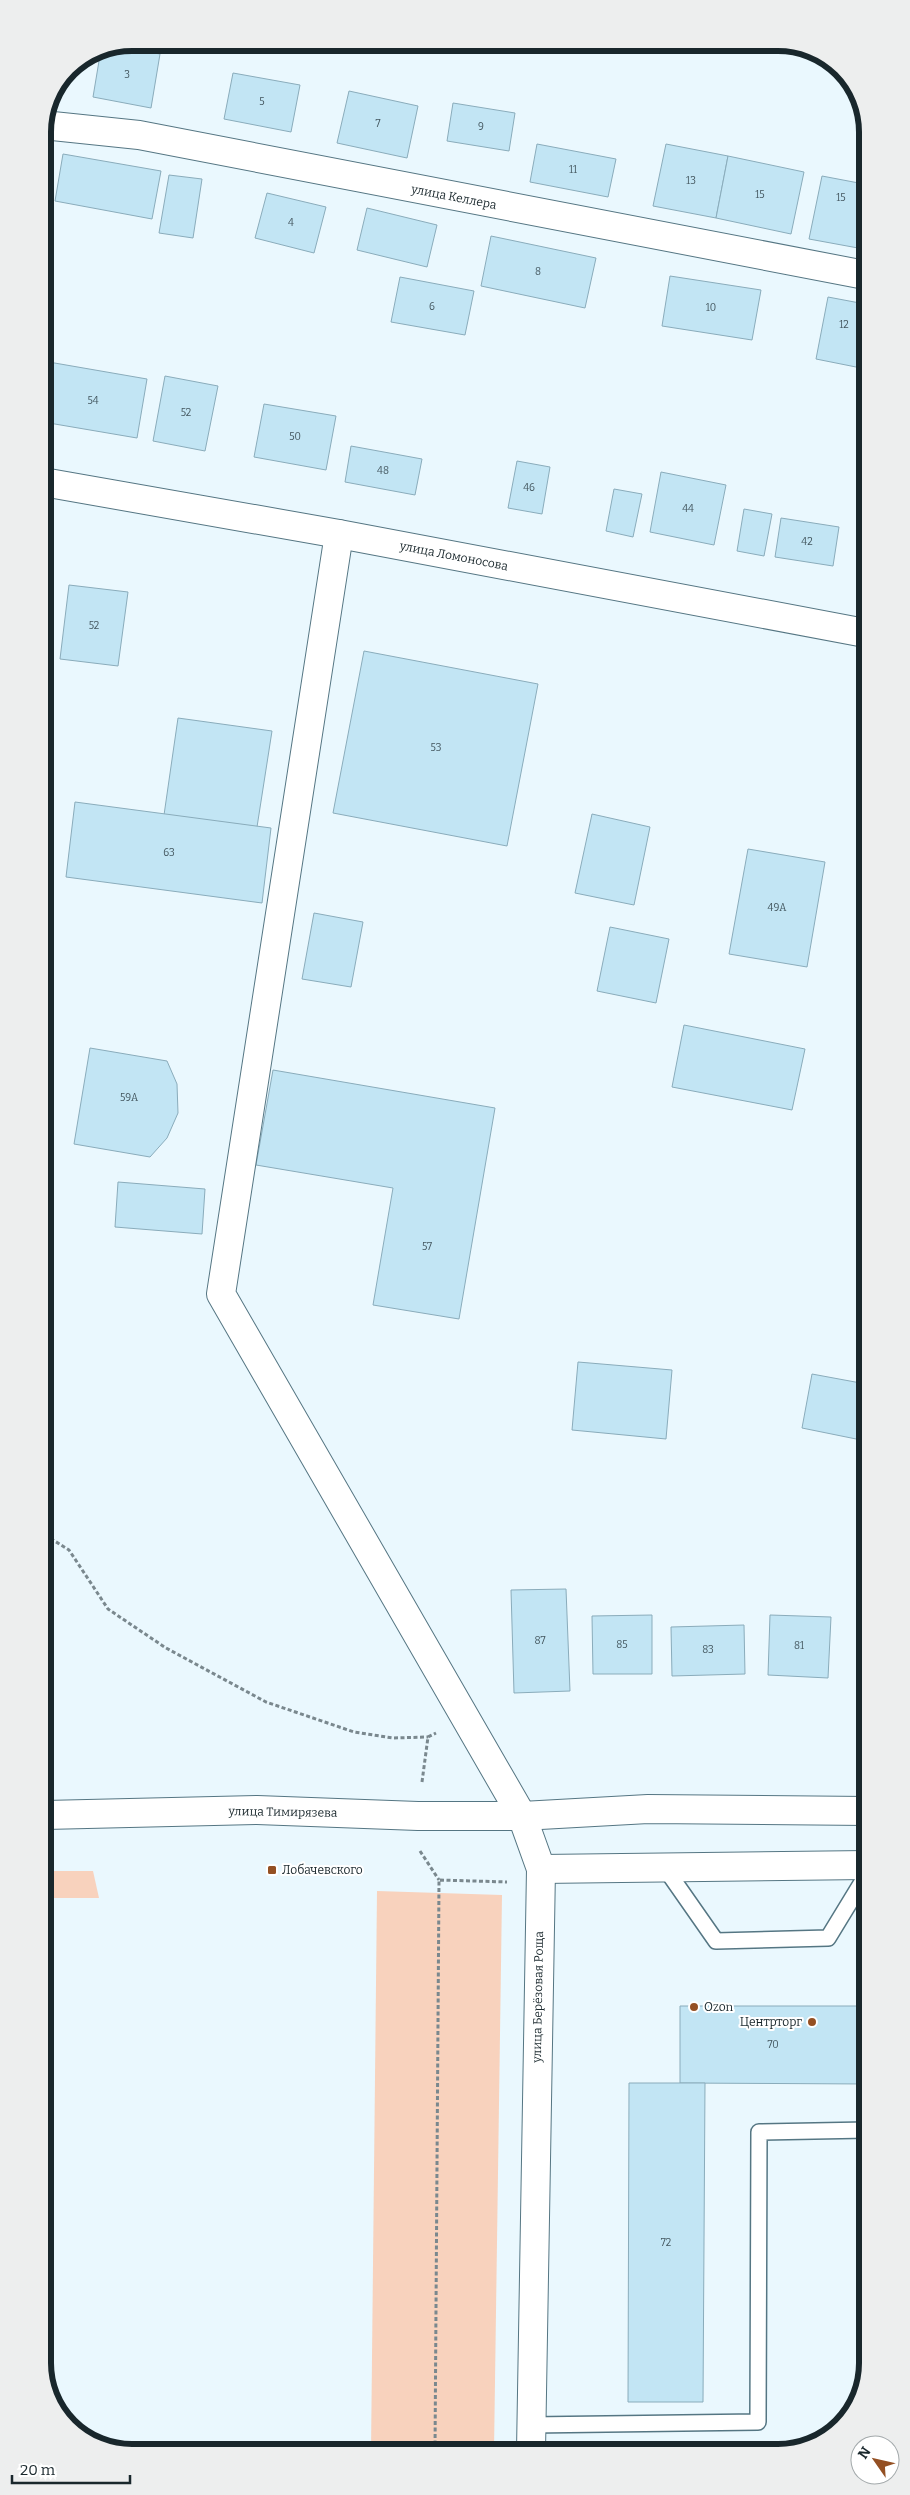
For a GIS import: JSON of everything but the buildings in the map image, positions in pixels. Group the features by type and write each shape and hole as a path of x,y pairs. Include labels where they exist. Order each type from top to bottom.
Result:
{"street":[{"name":"улица Келлера","path":"51,126 148,137 859,274"},
{"name":"улица Ломоносова","path":"51,483 339,534 859,632"},
{"path":"339,534 221,1294 522,1816 540,1876 665,1868 859,1865"},
{"name":"улица Тимирязева","path":"51,1815 257,1810 418,1816 522,1816 648,1809 859,1811"},
{"name":"улица Берёзовая Роща","path":"531,2438 540,1876"}],"lane":[{"path":"665,1868 716,1941 828,1938 859,1887"},
{"path":"531,2438 758,2422 759,2132 859,2130"}],"path":[{"path":"51,1538 69,1550 108,1609 166,1648 266,1702 354,1732 393,1738 428,1737"},
{"path":"435,2444 439,1880 540,1876"}],"shaded area":[{"path":"51,1871 93,1871 99,1898 51,1898"},
{"path":"377,1891 502,1895 494,2444 371,2444"}],"place":[{"name":"Лобачевского","path":"272,1870"},
{"name":"Ozon","path":"694,2007"},
{"name":"Центрторг","path":"812,2022"}]}
